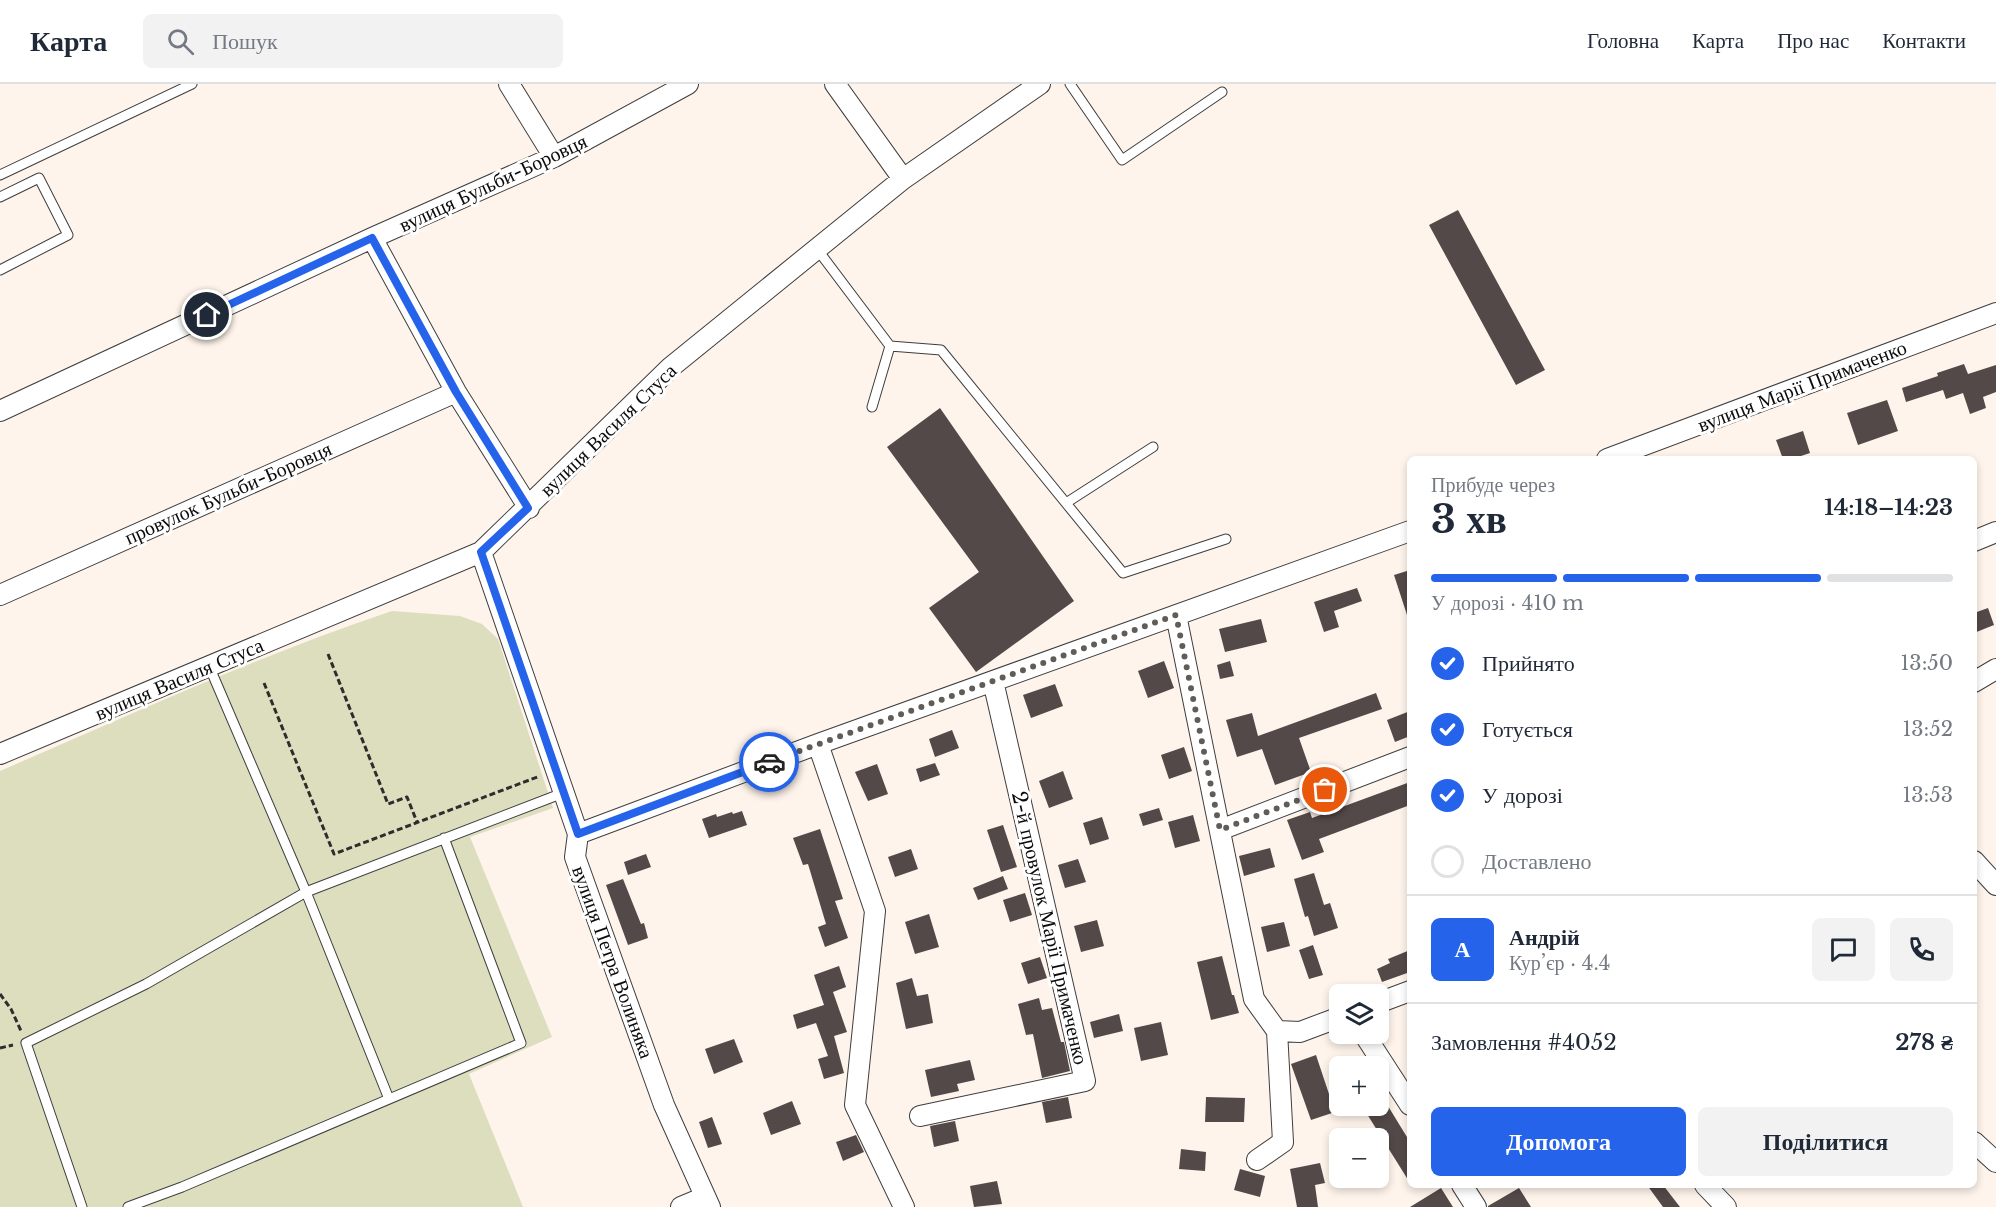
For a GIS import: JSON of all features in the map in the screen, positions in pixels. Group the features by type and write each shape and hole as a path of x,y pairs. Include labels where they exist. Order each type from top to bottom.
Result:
{"street":[{"path":"509,84 555,157"},
{"name":"вулиця Бульби-Боровця","path":"0,411 372,238 555,157 688,84"},
{"path":"836,84 903,179"},
{"name":"вулиця Василя Стуса","path":"0,754 481,552 671,367 903,179 1040,84"},
{"path":"372,238 456,392 528,508"},
{"name":"вулиця Марії Примаченко","path":"1615,456 1996,313"},
{"name":"провулок Бульби-Боровця","path":"0,595 456,392"},
{"path":"578,834 818,744 1407,532"},
{"path":"1977,540 1996,532"},
{"name":"вулиця Петра Волиняка","path":"481,552 578,834 575,857 664,1105 707,1202 681,1207"},
{"path":"1176,615 1254,999 1277,1031 1283,1142 1257,1160"},
{"path":"1977,680 1996,669"},
{"name":"2-й провулок Марії Примаченко","path":"920,1116 1085,1080 993,681"},
{"path":"818,744 875,911 855,1106 904,1207"},
{"path":"1220,830 1407,758"},
{"path":"1977,864 1996,885"},
{"path":"1389,999 1407,992"},
{"path":"1277,1031 1300,1032 1329,1021"},
{"path":"1370,1044 1407,1100"},
{"path":"1977,1145 1996,1162"},
{"path":"1464,1188 1476,1207"},
{"path":"1708,1188 1726,1207"}],"lane":[{"path":"0,175 192,84"},
{"path":"1070,84 1122,160 1222,92"},
{"path":"0,197 39,178 68,235 0,270"},
{"path":"818,249 890,346 941,350 1123,573 1226,539"},
{"path":"872,407 890,346"},
{"path":"1066,503 1153,447"},
{"path":"209,666 306,892 389,1099"},
{"path":"82,1207 26,1043 147,984 306,892 563,793"},
{"path":"128,1207 193,1182 521,1043 444,838"}],"path":[{"path":"328,654 388,804 407,797 417,822"},
{"path":"264,683 334,854 556,770"},
{"path":"0,993 11,1009 26,1043"}],"green space":[{"path":"392,611 460,616 482,624 498,639 553,808 470,837 552,1037 469,1074 523,1207 0,1207 0,771 292,647"}],"building":[{"path":"1458,210 1545,370 1516,385 1429,225"},
{"path":"1964,364 1968,374 1996,365 1996,392 1983,397 1986,408 1970,414 1963,393 1946,399 1943,390 1906,402 1902,388 1938,376 1937,373"},
{"path":"1887,400 1898,431 1858,445 1847,413"},
{"path":"940,408 1074,601 976,672 929,608 979,572 887,447"},
{"path":"1803,431 1810,453 1801,456 1782,456 1776,440"},
{"path":"1407,571 1407,615 1394,575"},
{"path":"1357,588 1362,601 1334,611 1339,627 1324,632 1314,602"},
{"path":"1988,608 1994,625 1977,632 1977,612"},
{"path":"1261,619 1267,642 1225,652 1219,629"},
{"path":"1164,661 1174,688 1148,698 1138,671"},
{"path":"1230,661 1234,676 1220,679 1217,665"},
{"path":"1055,684 1063,706 1031,718 1023,695"},
{"path":"1376,693 1382,709 1299,738 1311,772 1275,785 1262,749 1237,757 1226,720 1252,713 1258,736"},
{"path":"1407,712 1407,737 1395,742 1387,720"},
{"path":"952,730 959,748 935,757 929,739"},
{"path":"1184,747 1192,771 1169,779 1161,755"},
{"path":"935,763 940,775 920,782 916,769"},
{"path":"877,764 888,794 868,801 855,772"},
{"path":"1063,771 1073,799 1049,808 1039,781"},
{"path":"1407,783 1407,806 1319,839 1324,852 1302,860 1287,820 1310,812 1312,818"},
{"path":"1159,808 1163,820 1143,826 1139,814"},
{"path":"742,811 747,825 709,838 702,819 716,814 717,817"},
{"path":"1193,815 1200,841 1175,848 1168,822"},
{"path":"1102,817 1109,839 1090,845 1083,823"},
{"path":"1003,825 1017,867 1001,872 987,830"},
{"path":"820,829 843,899 835,901 848,938 825,947 818,927 826,924 808,864 803,865 793,838"},
{"path":"1270,848 1275,867 1244,876 1239,856"},
{"path":"911,849 918,869 895,877 888,857"},
{"path":"646,854 651,867 628,875 624,862"},
{"path":"1078,859 1086,882 1065,888 1058,865"},
{"path":"1314,873 1324,905 1330,903 1338,928 1314,936 1308,916 1305,917 1294,879"},
{"path":"1003,876 1008,889 978,900 973,888"},
{"path":"623,879 641,924 644,923 648,938 628,945 606,885"},
{"path":"1025,893 1032,915 1010,922 1003,900"},
{"path":"929,914 939,947 915,954 905,922"},
{"path":"1097,920 1104,946 1081,952 1074,926"},
{"path":"1284,922 1290,946 1267,952 1261,927"},
{"path":"1313,945 1323,975 1309,979 1299,950"},
{"path":"1407,951 1407,973 1382,982 1377,969 1390,963 1388,959"},
{"path":"1222,956 1239,1013 1211,1020 1197,962"},
{"path":"1040,957 1047,978 1028,984 1021,963"},
{"path":"839,966 846,987 833,992 847,1032 834,1036 844,1073 824,1079 818,1059 828,1056 816,1023 797,1029 793,1015 824,1005 814,975"},
{"path":"912,978 917,996 928,994 933,1023 906,1029 896,983"},
{"path":"1039,998 1042,1010 1052,1008 1061,1042 1064,1042 1070,1071 1042,1078 1033,1034 1026,1035 1018,1004"},
{"path":"1119,1014 1123,1031 1094,1038 1090,1022"},
{"path":"1161,1022 1168,1055 1141,1061 1134,1028"},
{"path":"734,1039 743,1062 714,1074 705,1049"},
{"path":"1316,1055 1329,1094 1329,1114 1311,1120 1291,1064"},
{"path":"970,1060 975,1080 957,1084 959,1091 931,1097 925,1070"},
{"path":"1068,1097 1072,1118 1046,1123 1042,1102"},
{"path":"1206,1097 1245,1098 1244,1122 1205,1122"},
{"path":"792,1101 801,1124 771,1135 763,1113"},
{"path":"1389,1108 1407,1137 1407,1178 1389,1149 1389,1128 1376,1128 1368,1116 1389,1116"},
{"path":"712,1117 722,1144 708,1148 699,1122"},
{"path":"955,1121 959,1141 934,1147 930,1126"},
{"path":"856,1135 864,1152 843,1161 836,1142"},
{"path":"1181,1149 1206,1152 1205,1171 1179,1169"},
{"path":"1320,1163 1325,1183 1315,1185 1318,1207 1297,1207 1290,1169"},
{"path":"1240,1169 1265,1176 1260,1197 1234,1190"},
{"path":"997,1181 1002,1204 974,1207 970,1186"},
{"path":"1441,1188 1453,1207 1410,1207"},
{"path":"1519,1188 1531,1207 1488,1207 1488,1206"},
{"path":"1649,1188 1665,1188 1680,1207 1663,1207"}],"way so far":[{"path":"769,762 1176,615 1220,830 1325,790"}],"route":[{"path":"207,315 372,238 456,392 528,508 481,552 578,834 769,762"}]}
